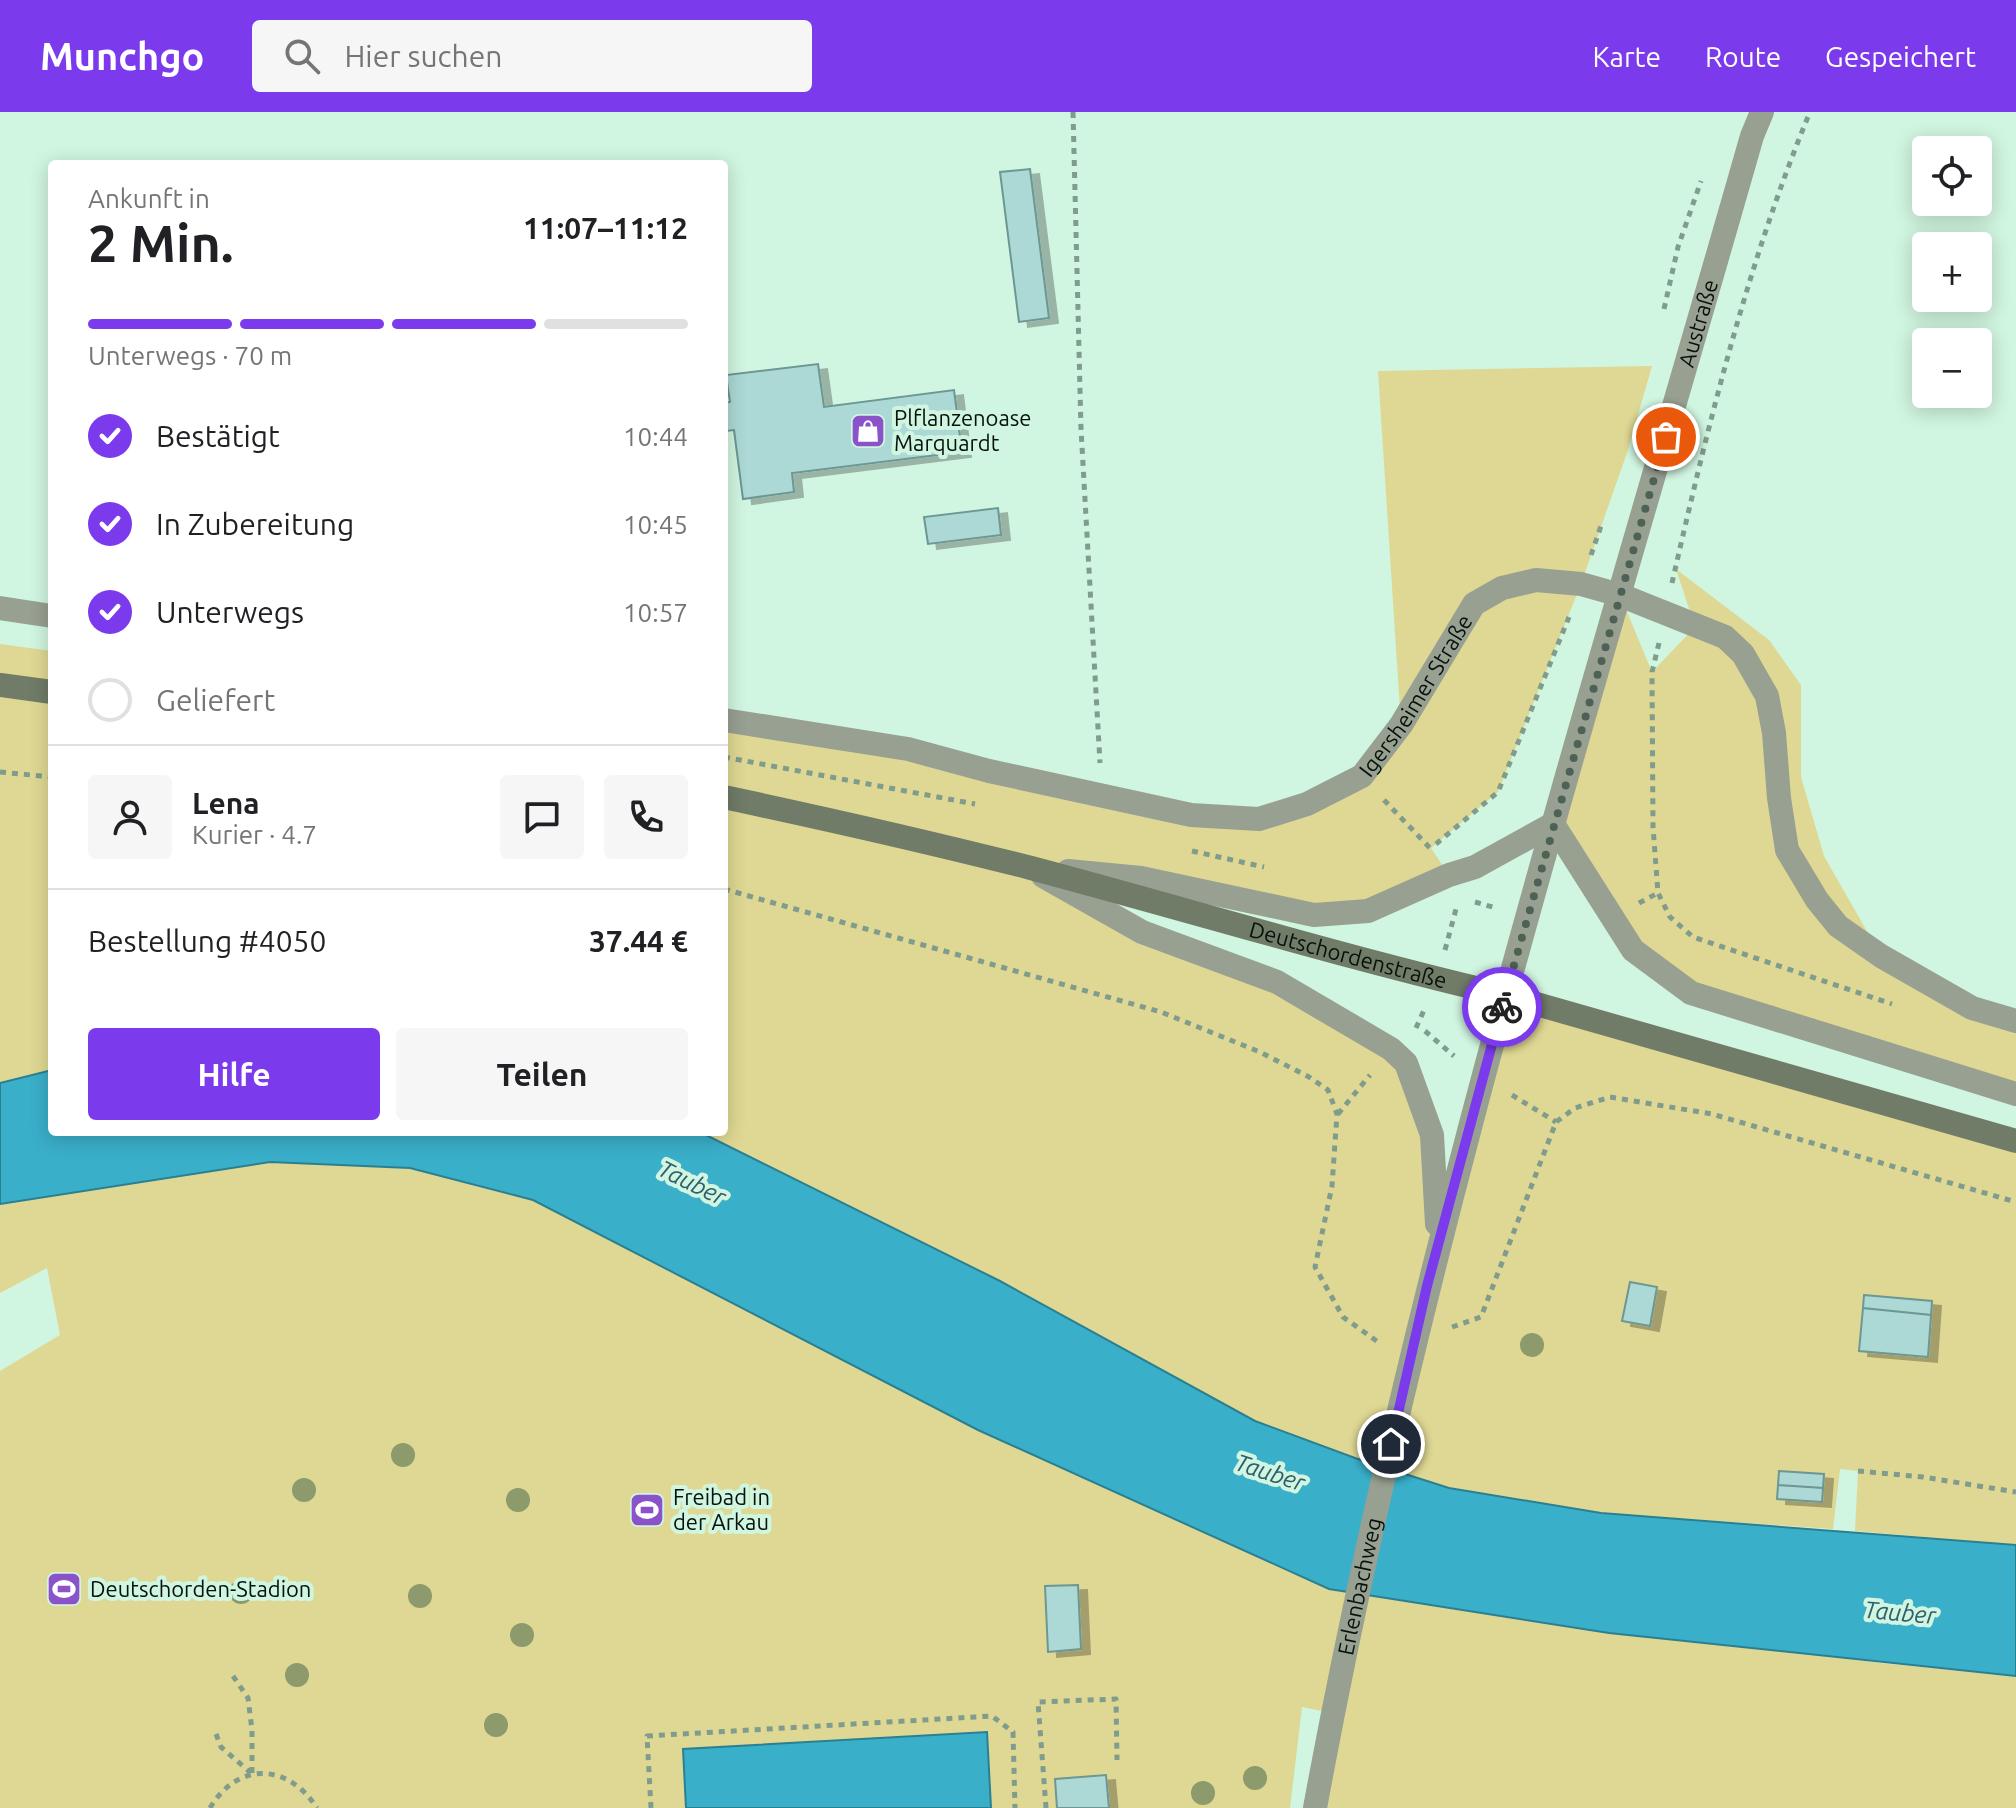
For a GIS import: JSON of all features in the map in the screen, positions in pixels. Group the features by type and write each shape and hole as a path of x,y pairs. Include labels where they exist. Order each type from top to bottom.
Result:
{"street":[{"name":"Austraße","path":"1505,995 1752,136 1762,112"},
{"name":"Igersheimer Straße","path":"728,721 908,749 1191,815 1259,819 1307,804 1362,776 1401,725 1474,604 1502,588 1536,580 1581,584 1620,595 1725,637 1743,654 1755,670 1767,696 1787,850 1817,900 1838,926 1881,956 1972,1008 2016,1021"},
{"path":"0,608 48,615"},
{"path":"0,685 48,691"},
{"name":"Deutschordenstraße","path":"728,798 1029,868 1435,979 1505,995 2016,1141"},
{"path":"1029,868 1141,878 1314,915 1368,911 1449,875 1475,867 1553,824 1633,950 1691,993 2016,1094"},
{"path":"1029,868 1142,932 1277,982 1391,1049 1406,1063 1432,1135 1438,1246"},
{"name":"Erlenbachweg","path":"1315,1808 1409,1362 1505,995"}],"path":[{"path":"1073,112 1081,429 1102,796"},
{"path":"1362,776 1430,849 1498,792 1557,649"},
{"path":"0,772 48,777"},
{"path":"728,890 1161,1012 1260,1052 1328,1090 1337,1114 1332,1186 1315,1267 1343,1317 1409,1362 1481,1317 1556,1122 1575,1108 1610,1097 1712,1114 2016,1202"},
{"path":"1858,1471 1923,1477 2016,1492"},
{"path":"233,1676 248,1698 252,1774"},
{"path":"1046,1808 1038,1702 1116,1699 1117,1760"},
{"path":"651,1808 647,1736 992,1716 1013,1732 1015,1808"},
{"path":"216,1734 221,1747 252,1774"},
{"path":"210,1808 220,1792 234,1780 252,1774 272,1773 291,1780 307,1792 317,1808"}],"shaded area":[{"path":"1652,366 1628,450 1581,584 1498,792 1431,848 1449,875 1368,911 1032,868 1277,982 1391,1049 1432,1135 1438,1242 1505,995 2016,1141 2016,1545 1855,1531 1858,1471 1840,1469 1833,1529 1601,1513 1449,1488 1255,1421 708,1136 728,1136 728,721 1259,819 1362,776 1401,725 1378,371"},
{"path":"1676,569 1769,640 1801,685 1801,777 1824,856 1881,956 2016,1021 2016,1094 1691,993 1633,950 1553,824 1620,595 1652,672 1695,627"},
{"path":"0,644 48,650 48,1071 0,1083"},
{"name":"Freibad in der Arkau","path":"270,1162 410,1168 533,1200 978,1430 1329,1589 1880,1663 2016,1676 2016,1808 1315,1808 1332,1713 1302,1707 1290,1808 0,1808 0,1371 60,1335 47,1268 0,1293 0,1204"}],"water":[{"name":"Tauber","path":"48,1071 48,1136 708,1136 1000,1281 1255,1421 1449,1488 1601,1513 2016,1545 2016,1676 1609,1633 1329,1589 978,1430 533,1200 410,1168 270,1162 0,1204 0,1083"},
{"path":"987,1732 991,1808 686,1808 683,1749"}],"building":[{"path":"1030,169 1049,318 1019,322 1000,172"},
{"path":"818,364 824,407 954,390 962,452 792,473 794,492 743,499 734,430 728,431 728,375"},
{"path":"998,508 1001,535 928,544 924,517"},
{"path":"1630,1282 1657,1287 1650,1326 1622,1321"},
{"path":"1864,1295 1932,1301 1931,1315 1863,1308"},
{"path":"1863,1308 1931,1315 1928,1357 1859,1351"},
{"path":"1779,1471 1824,1474 1823,1488 1778,1485"},
{"path":"1778,1485 1823,1488 1822,1502 1777,1499"},
{"path":"1078,1585 1081,1649 1048,1652 1045,1586"},
{"path":"1106,1775 1109,1808 1057,1808 1055,1779"}],"way so far":[{"path":"1502,1007 1666,437"}],"place":[{"name":"Plflanzenoase Marquardt","path":"868,431"},
{"name":"Freibad in der Arkau","path":"647,1510"},
{"name":"Deutschorden-Stadion","path":"64,1589"}],"route":[{"path":"1391,1444 1427,1286 1502,1007"}]}
